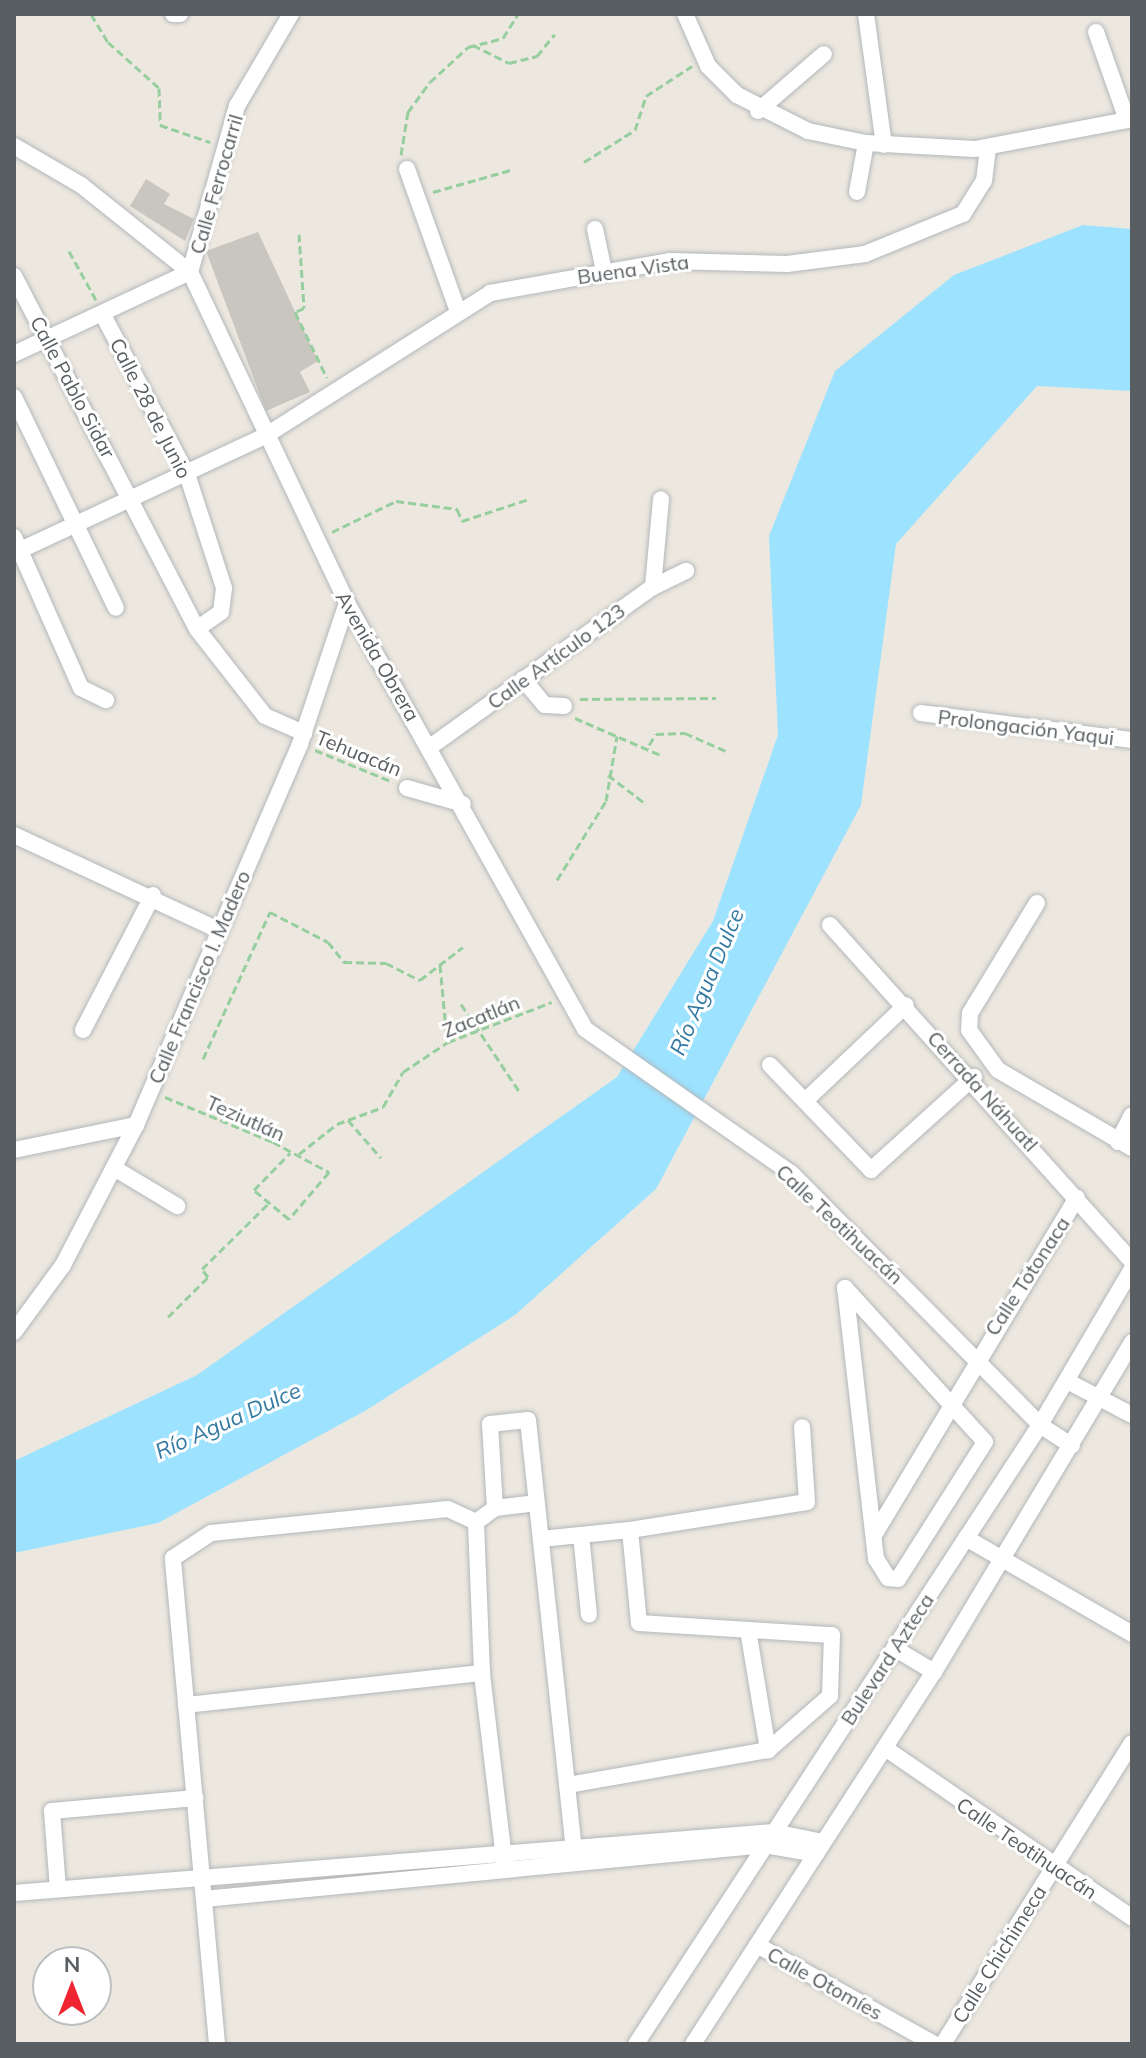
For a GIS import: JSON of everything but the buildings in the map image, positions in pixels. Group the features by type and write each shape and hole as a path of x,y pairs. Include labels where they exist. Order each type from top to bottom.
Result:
{"street":[{"name":"Calle Ferrocarril","path":"190,272 237,106 291,14"},
{"path":"685,14 705,60 758,111 866,143 884,145 988,148 1130,119 1096,32"},
{"path":"866,14 884,145"},
{"path":"758,111 824,54"},
{"path":"857,192 866,143"},
{"path":"14,146 81,185 190,272 14,354"},
{"name":"Buena Vista","path":"16,547 75,525 265,436 337,396 457,309 490,293 669,261 787,264 865,254 963,214 984,181 988,148"},
{"path":"407,169 420,197 457,309"},
{"path":"595,229 604,271"},
{"name":"Avenida Obrera","path":"190,272 314,541 463,804 585,1029"},
{"name":"Calle Pablo Sidar","path":"14,276 133,498 197,629 265,716 302,738"},
{"name":"Calle 28 de Junio","path":"103,315 187,474 226,602 197,629"},
{"path":"14,397 116,608"},
{"path":"653,587 661,499"},
{"path":"16,547 81,688 106,700"},
{"name":"Calle Artículo 123","path":"430,747 653,587 686,571"},
{"name":"Calle Francisco I. Madero","path":"14,1332 63,1265 136,1125 302,738 347,603"},
{"path":"523,679 545,705 564,706"},
{"name":"Prolongación Yaqui","path":"921,713 1132,740"},
{"path":"407,788 463,804"},
{"path":"14,835 153,895 219,930"},
{"path":"83,1030 153,895"},
{"path":"1037,903 970,1013 969,1030 998,1070 1125,1145 1132,1115"},
{"name":"Cerrada Náhuatl","path":"830,925 974,1077 1132,1261"},
{"path":"805,1101 906,1005"},
{"name":"Calle Teotihuacán","path":"585,1029 791,1173 976,1355 1040,1425 1072,1446"},
{"path":"770,1065 871,1170 974,1077"},
{"path":"14,1150 136,1125"},
{"path":"114,1168 177,1206"},
{"name":"Calle Totonaca","path":"876,1532 976,1355 1077,1198"},
{"name":"Bulevard Azteca","path":"636,2044 1040,1425 1132,1269"},
{"path":"845,1288 985,1442 898,1579 881,1571 876,1532 845,1288"},
{"path":"693,2044 934,1672 1132,1342"},
{"path":"1067,1381 1132,1415"},
{"path":"495,1508 490,1424 528,1420 575,1854"},
{"path":"541,1539 630,1530 807,1502 802,1427"},
{"path":"476,1522 495,1508 537,1503"},
{"path":"217,2044 173,1558 188,1542 211,1533 448,1509 476,1522"},
{"path":"476,1522 482,1673 504,1860"},
{"path":"568,1785 768,1750 830,1696 832,1635 639,1623 630,1530"},
{"path":"581,1535 589,1615"},
{"path":"966,1538 1132,1634"},
{"path":"748,1630 768,1750"},
{"path":"894,1648 934,1672"},
{"path":"186,1705 482,1673"},
{"name":"Calle Chichimeca","path":"943,2044 1132,1743"},
{"name":"Calle Teotihuacán","path":"885,1748 1053,1868 1132,1918"},
{"path":"58,1889 52,1811 195,1798"},
{"path":"14,1893 202,1876 504,1860 770,1839 820,1848"},
{"path":"204,1899 504,1860"},
{"name":"Calle Otomíes","path":"757,1945 934,2044"}],"path":[{"path":"91,14 108,42 159,88 160,125 226,141"},
{"path":"407,169 401,161 408,112 473,45 503,38 518,14"},
{"path":"473,45 509,63 537,56 555,34"},
{"path":"584,162 635,130 646,96 705,60"},
{"path":"420,197 514,169"},
{"path":"299,234 304,308 295,312 337,396"},
{"path":"69,251 103,315"},
{"path":"314,541 396,501 457,509 462,521 529,499"},
{"path":"663,756 649,745 617,736 564,706 570,699 716,698"},
{"path":"649,745 656,734 685,733 726,751"},
{"path":"557,880 606,801 607,775 617,736"},
{"name":"Tehuacán","path":"302,738 407,788"},
{"path":"607,775 646,804"},
{"path":"203,1059 270,912 328,942 344,962 386,963 420,980 463,947"},
{"path":"440,965 448,1042"},
{"name":"Zacatlán","path":"299,1154 348,1120 383,1107 403,1072 448,1042 484,1030 566,993"},
{"path":"461,1004 484,1030 521,1094"},
{"name":"Teziutlán","path":"151,1090 290,1153 299,1154 329,1172 289,1219 270,1203"},
{"path":"348,1120 381,1158"},
{"path":"168,1317 208,1277 202,1269 270,1203 254,1190 290,1153"}],"water":[{"name":"Río Agua Dulce","path":"1083,225 1132,229 1132,391 1037,386 896,544 861,805 656,1189 515,1315 365,1411 158,1523 14,1553 14,1461 197,1375 617,1077 713,921 778,735 769,536 835,371 954,275"}]}
